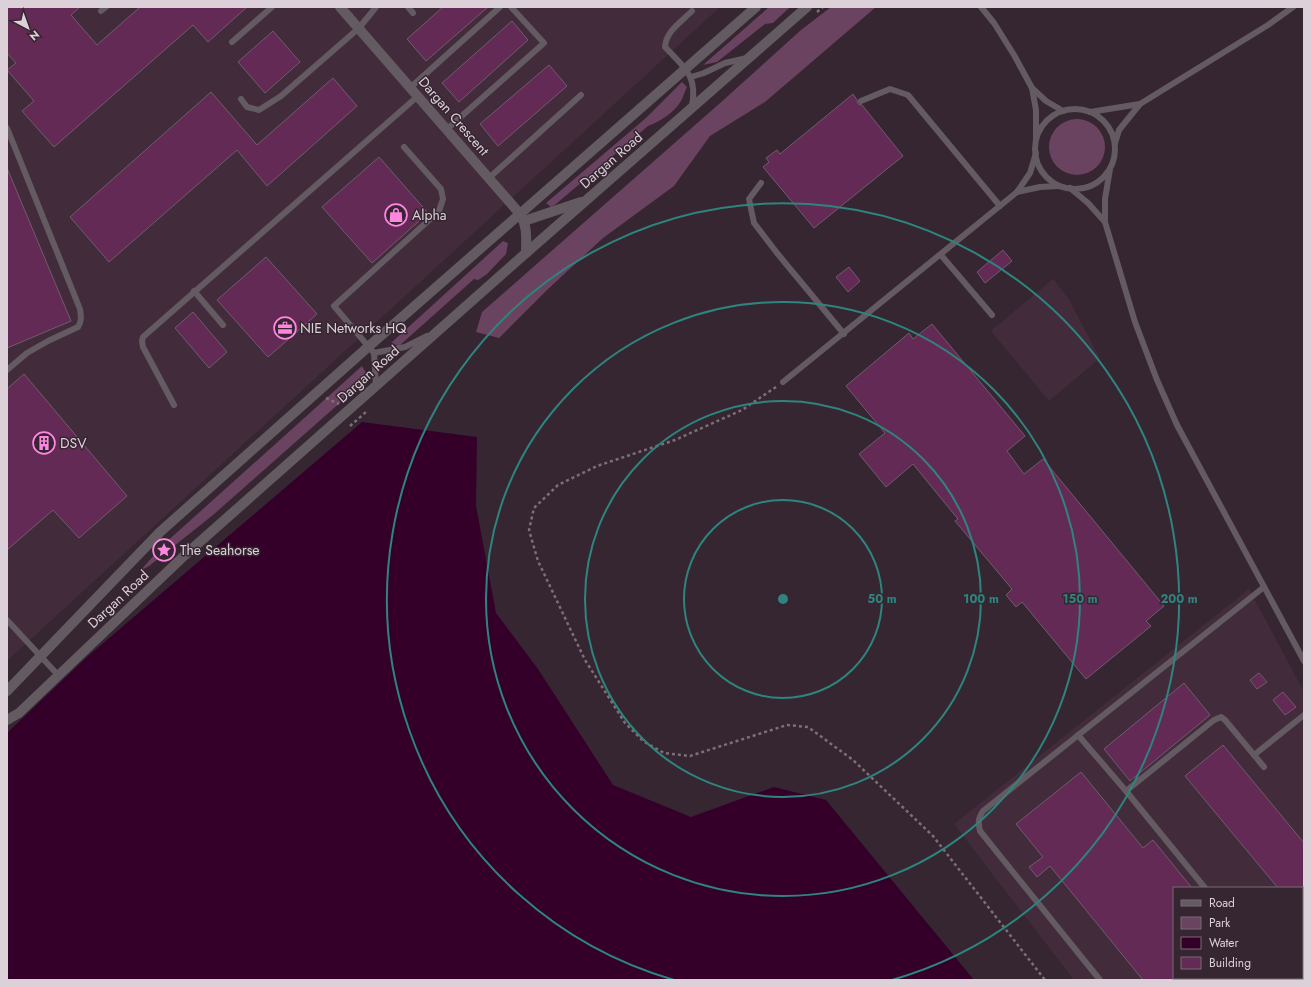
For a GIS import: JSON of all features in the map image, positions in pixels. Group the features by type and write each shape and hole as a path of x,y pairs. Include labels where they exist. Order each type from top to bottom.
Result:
{"street":[{"name":"Dargan Crescent","path":"340,7 522,217"},
{"name":"Dargan Road","path":"7,691 160,532 316,394 371,350 522,217 685,68 756,7"},
{"name":"Dargan Road","path":"7,720 18,712 58,675 185,555 806,7"},
{"path":"526,253 527,230 522,217 586,200"}],"lane":[{"path":"232,42 272,7"},
{"path":"241,99 248,107 259,110 281,96 359,28 376,7"},
{"path":"408,7 413,13"},
{"path":"411,88 500,7"},
{"path":"447,129 544,43 511,7"},
{"path":"981,7 994,23 1032,88 1036,110 1036,153 1038,163 1043,172 1060,186"},
{"path":"1293,7 1268,25 1140,104 1119,130 1115,143 1114,156 1110,169 1105,200 1105,222 1135,322 1157,380 1177,425 1304,661"},
{"path":"692,11 673,29 666,40 665,47 685,68 691,77 694,96 692,108"},
{"path":"691,77 704,73 725,63 749,58"},
{"path":"1032,88 1046,101 1063,111"},
{"path":"861,101 890,89 908,95 1000,206"},
{"path":"489,178 581,95"},
{"path":"174,405 143,347 142,342 145,334 418,96"},
{"path":"1090,112 1140,104"},
{"path":"1036,140 1042,127 1051,117 1063,111 1077,109 1090,112 1107,124 1115,143"},
{"path":"7,128 80,309 81,323 78,327 27,353 7,370"},
{"path":"376,385 371,350 334,306 439,211 443,199 441,190 404,147"},
{"path":"783,382 1017,192 1030,173 1036,153"},
{"path":"1017,192 1040,187 1060,186 1082,188 1103,178 1110,169"},
{"path":"761,183 749,199 754,223 844,334"},
{"path":"1070,188 1105,222"},
{"path":"941,255 992,315"},
{"path":"194,291 223,325"},
{"path":"371,350 405,347 435,333"},
{"path":"1100,980 980,831 978,823 979,817 983,811 1264,587"},
{"path":"7,620 58,675"},
{"path":"1254,755 1304,715"},
{"path":"1126,791 1217,718 1221,717 1264,767"},
{"path":"1078,735 1204,887"}],"path":[{"path":"783,382 742,410 675,440 597,466 558,485 534,508 529,530 538,561 586,660 625,724 643,741 664,753 690,756 787,725 808,726 853,760 933,836 1045,980"},
{"path":"316,394 349,409 358,419"}],"shaded area":[{"path":"7,7 720,7 7,661"},
{"path":"1053,279 1068,298 1100,358 1049,401 991,331"},
{"path":"1249,589 1304,692 1304,980 1074,980 954,824"}],"green space":[{"path":"769,7 790,7 773,23 765,24 717,62 703,65"},
{"path":"831,7 876,7 765,102 710,136 674,186 603,238 547,290 499,338 476,332 482,312 801,30"},
{"path":"682,82 687,87 681,101 671,113 648,126 556,204 551,207 546,203 646,118"},
{"path":"1071,119 1083,119 1093,123 1101,131 1105,141 1105,153 1101,163 1093,171 1083,175 1071,175 1061,171 1053,163 1049,153 1049,141 1053,131 1061,123"},
{"path":"503,241 508,243 506,254 487,274 478,280 474,279 399,346 391,343"},
{"path":"362,366 366,373 359,386 213,515 149,566 140,571 163,545"}],"water":[{"path":"362,422 477,437 476,506 496,613 538,669 613,785 691,817 774,787 826,800 974,980 7,980 7,733 87,657"}],"building":[{"path":"7,7 80,7 71,15 97,45 140,7 247,7 208,42 193,25 54,147 22,111 34,101 7,70 16,63 7,53"},
{"path":"443,7 488,7 426,61 407,39"},
{"path":"512,21 528,40 459,102 442,83"},
{"path":"273,31 300,62 265,93 238,62"},
{"path":"549,65 567,86 498,146 480,124"},
{"path":"333,78 357,106 267,186 237,150 109,262 70,217 211,92 257,145"},
{"path":"853,94 858,104 862,105 903,156 814,228 763,167 769,162 766,158 777,150 780,154"},
{"path":"379,157 428,213 372,263 322,207"},
{"path":"7,168 71,321 7,348"},
{"path":"1003,250 1012,261 985,283 977,272"},
{"path":"266,257 317,314 268,357 217,300"},
{"path":"849,267 860,281 848,292 836,277"},
{"path":"193,312 227,352 209,368 175,328"},
{"path":"932,324 1025,436 1007,451 1024,474 1043,459 1164,606 1146,621 1151,626 1086,679 1022,602 1016,607 1006,595 1012,589 955,521 958,519 913,464 886,487 859,454 885,433 846,386 909,333 913,339"},
{"name":"DSV","path":"24,374 127,496 79,538 53,510 7,550 7,389"},
{"path":"1259,673 1267,682 1257,689 1250,680"},
{"path":"1184,683 1210,715 1130,781 1104,749"},
{"path":"1283,692 1296,707 1285,715 1273,700"},
{"path":"1223,745 1304,843 1304,888 1277,887 1185,776"},
{"path":"1081,772 1143,848 1153,840 1191,887 1173,887 1174,980 1143,980 1050,866 1037,877 1029,867 1043,857 1016,824"}],"place":[{"name":"Alpha","path":"396,215"},
{"name":"NIE Networks HQ","path":"285,328"},
{"name":"DSV","path":"44,443"},
{"name":"The Seahorse","path":"164,550"}]}
